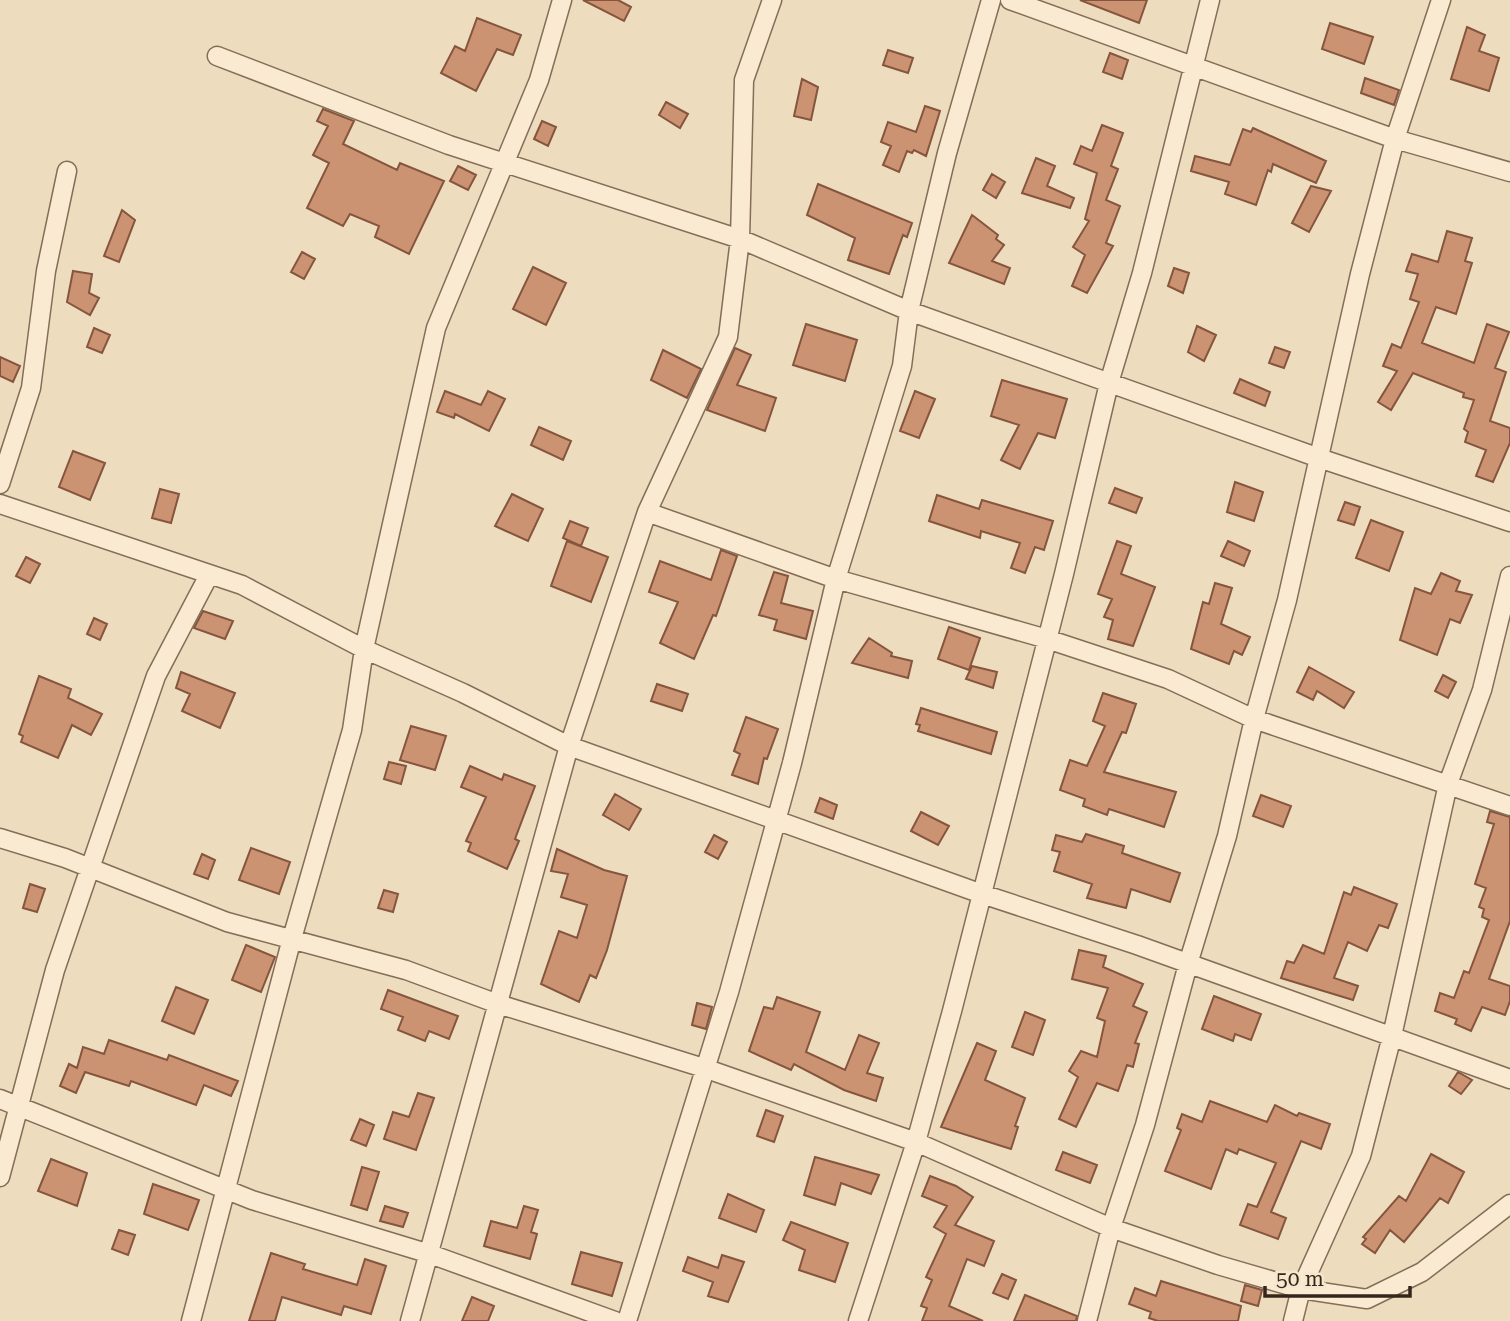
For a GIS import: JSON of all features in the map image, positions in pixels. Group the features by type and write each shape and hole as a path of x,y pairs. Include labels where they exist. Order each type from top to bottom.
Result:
{"street":[{"path":"191,1321 291,942 352,730 364,649 436,328 539,80 562,0"},
{"path":"410,1321 569,746 647,512 728,337 740,239 744,80 772,0"},
{"path":"627,1321 707,1069 776,819 836,579 902,366 909,311 947,153 991,0"},
{"path":"1010,0 1395,139 1510,172"},
{"path":"858,1321 916,1142 1047,639 1109,383 1142,273 1191,65 1210,0"},
{"path":"1087,1321 1111,1228 1145,1125 1188,964 1227,836 1254,719 1287,600 1360,274 1395,139 1441,0"},
{"path":"217,56 505,163 740,239 909,311 1319,458 1510,522"},
{"path":"0,484 31,388 46,271 68,171"},
{"path":"0,504 242,585 364,649 463,693 569,746 982,894 1392,1035 1510,1079"},
{"path":"647,512 836,579 1047,639 1168,679 1254,719 1510,806"},
{"path":"0,1177 55,970 156,676 209,575"},
{"path":"1293,1321 1301,1289 1361,1156 1392,1035 1448,785 1482,690 1510,576"},
{"path":"0,838 65,858 227,922 291,942 406,970 498,1004 707,1069 916,1142 1111,1228 1218,1265 1301,1289 1367,1299 1422,1272 1510,1204"},
{"path":"0,1099 252,1200 430,1254 615,1321"}],"building":[{"path":"583,0 618,0 631,7 624,21"},
{"path":"1080,0 1147,0 1139,23"},
{"path":"477,18 521,35 513,55 497,49 476,91 441,73 455,46 465,51"},
{"path":"1330,23 1373,37 1364,64 1322,49"},
{"path":"1467,27 1485,35 1479,51 1499,58 1489,91 1451,79"},
{"path":"888,50 913,58 908,73 883,65"},
{"path":"1110,53 1128,60 1122,79 1103,72"},
{"path":"1365,78 1399,90 1394,105 1361,93"},
{"path":"802,79 818,87 811,120 794,116"},
{"path":"666,102 688,114 680,128 659,115"},
{"path":"925,106 940,111 926,156 914,150 912,153 907,151 899,172 883,165 891,146 881,142 888,122 916,132"},
{"path":"323,109 354,121 343,144 397,170 400,163 444,181 409,254 375,237 379,226 350,214 343,226 307,208 329,163 313,155 328,126 317,121"},
{"path":"542,121 556,127 548,146 534,139"},
{"path":"1102,125 1123,133 1111,166 1118,169 1106,200 1120,206 1106,243 1113,246 1087,293 1072,286 1085,255 1073,247 1089,221 1085,219 1097,173 1074,164 1081,146 1092,151"},
{"path":"1253,128 1326,161 1316,183 1273,164 1271,172 1268,170 1256,205 1225,194 1229,182 1191,171 1195,156 1230,165 1243,129 1251,132"},
{"path":"1036,158 1055,166 1047,186 1074,198 1070,208 1022,193"},
{"path":"458,166 476,175 468,190 450,181"},
{"path":"992,174 1005,182 996,198 983,190"},
{"path":"818,184 912,223 907,237 903,235 889,274 848,260 855,238 807,215"},
{"path":"1311,186 1331,191 1309,232 1292,223"},
{"path":"122,210 135,220 119,262 104,256"},
{"path":"972,215 998,235 996,239 1004,245 992,261 1010,268 1004,284 949,263"},
{"path":"1447,231 1472,238 1465,261 1472,263 1456,314 1436,307 1422,343 1474,363 1487,324 1509,332 1495,368 1506,372 1490,421 1510,428 1510,443 1493,482 1476,476 1486,450 1465,442 1468,432 1464,429 1474,400 1463,397 1464,393 1413,373 1391,410 1378,402 1397,371 1383,366 1392,344 1401,348 1419,302 1410,299 1418,274 1406,271 1412,254 1438,262"},
{"path":"302,252 315,259 304,279 291,272"},
{"path":"533,267 566,283 546,325 513,309"},
{"path":"1174,268 1189,273 1183,293 1168,286"},
{"path":"73,271 92,274 89,293 99,298 90,315 67,302"},
{"path":"806,324 857,340 845,381 793,365"},
{"path":"1197,326 1216,335 1204,361 1188,352"},
{"path":"94,328 110,335 102,353 87,347"},
{"path":"1275,347 1290,352 1284,368 1269,363"},
{"path":"735,348 751,355 737,385 776,398 765,431 707,410"},
{"path":"663,350 701,369 687,398 651,380"},
{"path":"0,357 20,366 13,382 0,376"},
{"path":"1240,379 1270,392 1265,406 1234,393"},
{"path":"1002,380 1067,399 1055,438 1038,433 1020,469 1001,460 1019,425 991,416"},
{"path":"445,391 481,405 488,391 505,399 489,431 455,414 454,418 437,412"},
{"path":"915,391 935,399 919,438 900,431"},
{"path":"539,427 571,441 563,460 531,445"},
{"path":"73,451 105,463 90,500 59,487"},
{"path":"1235,482 1263,492 1254,521 1227,512"},
{"path":"1115,488 1142,498 1136,513 1109,503"},
{"path":"160,489 179,494 171,523 152,518"},
{"path":"512,494 543,509 528,541 495,526"},
{"path":"937,495 979,509 982,500 1053,521 1044,550 1035,547 1025,573 1011,568 1020,543 981,531 980,538 929,521"},
{"path":"1345,502 1360,507 1354,525 1338,520"},
{"path":"1371,520 1403,532 1389,571 1356,558"},
{"path":"570,521 588,528 581,546 563,538"},
{"path":"567,541 608,557 591,602 551,586"},
{"path":"1117,541 1131,546 1121,574 1155,587 1133,646 1108,639 1113,620 1104,617 1112,599 1098,594"},
{"path":"1228,541 1250,551 1244,566 1221,556"},
{"path":"721,550 737,556 716,616 713,615 694,659 660,643 678,602 649,592 660,561 711,580"},
{"path":"26,557 40,564 30,583 16,576"},
{"path":"774,572 788,576 781,603 813,611 806,639 774,630 777,620 759,615"},
{"path":"1441,573 1460,581 1456,591 1472,595 1460,623 1450,619 1437,655 1400,640 1415,588 1431,594"},
{"path":"1215,583 1232,588 1221,624 1250,637 1242,655 1234,651 1229,664 1191,649 1203,602 1209,604"},
{"path":"203,611 233,621 225,639 194,628"},
{"path":"94,618 107,624 100,640 87,634"},
{"path":"949,627 980,638 969,670 938,659"},
{"path":"869,638 892,653 891,656 912,661 908,678 852,663"},
{"path":"972,666 997,672 993,688 966,679"},
{"path":"1309,667 1354,692 1344,708 1317,691 1313,700 1297,692"},
{"path":"181,672 235,693 220,728 182,711 190,694 176,688"},
{"path":"1443,675 1456,682 1448,698 1435,691"},
{"path":"39,676 71,689 68,698 102,714 91,735 72,725 58,758 21,742 23,736 19,734"},
{"path":"657,684 688,694 682,711 651,701"},
{"path":"1103,693 1136,704 1126,733 1122,732 1104,772 1176,792 1164,827 1109,809 1107,815 1083,806 1085,799 1060,790 1070,760 1087,766 1105,726 1093,721"},
{"path":"921,708 997,732 991,754 918,731 920,725 916,724"},
{"path":"746,717 778,729 767,759 764,758 758,784 732,775 740,754 734,751"},
{"path":"411,726 446,736 435,770 400,760"},
{"path":"389,762 406,766 401,784 384,779"},
{"path":"470,766 502,780 504,774 535,786 515,839 519,841 507,869 468,851 471,843 466,841 486,797 461,787"},
{"path":"615,794 641,809 629,830 603,815"},
{"path":"1261,795 1291,806 1283,827 1253,816"},
{"path":"820,798 837,805 833,819 815,812"},
{"path":"1490,811 1510,817 1510,921 1489,979 1510,986 1510,1001 1505,1015 1482,1007 1471,1031 1455,1024 1457,1019 1435,1011 1440,993 1454,998 1464,971 1469,973 1489,920 1482,917 1484,909 1479,907 1486,888 1475,884 1494,824 1487,822"},
{"path":"921,812 949,826 938,845 911,831"},
{"path":"1086,834 1124,846 1122,853 1180,873 1170,902 1131,889 1126,908 1087,898 1092,884 1054,871 1060,852 1052,850 1056,835 1082,842"},
{"path":"714,835 727,842 718,859 705,852"},
{"path":"251,848 290,862 279,894 239,880"},
{"path":"557,849 604,870 627,876 607,950 596,978 590,975 579,1002 541,984 559,931 577,938 587,905 561,897 568,874 551,871"},
{"path":"202,854 215,860 208,879 194,874"},
{"path":"30,884 45,889 37,912 23,908"},
{"path":"1354,887 1397,904 1388,928 1379,925 1367,951 1348,942 1334,978 1358,986 1353,1000 1281,978 1287,961 1294,963 1303,945 1324,954 1344,892 1351,895"},
{"path":"384,890 398,894 393,912 378,908"},
{"path":"246,945 275,957 261,992 232,980"},
{"path":"1079,950 1106,956 1103,967 1143,984 1133,1006 1147,1012 1135,1043 1139,1044 1133,1067 1127,1065 1118,1091 1097,1083 1076,1127 1059,1119 1078,1077 1069,1071 1081,1051 1097,1057 1105,1021 1097,1018 1108,988 1072,979"},
{"path":"176,987 208,1000 194,1034 162,1021"},
{"path":"388,990 458,1016 449,1039 429,1031 425,1041 398,1030 403,1017 381,1009"},
{"path":"1214,996 1261,1014 1251,1040 1235,1034 1233,1041 1202,1029"},
{"path":"777,997 820,1012 806,1052 845,1070 859,1035 879,1043 867,1073 883,1078 876,1101 844,1090 794,1064 791,1070 749,1051 764,1007 773,1009"},
{"path":"697,1003 712,1007 706,1029 692,1025"},
{"path":"1025,1012 1045,1020 1033,1055 1012,1047"},
{"path":"109,1040 167,1060 169,1055 238,1081 231,1096 204,1085 196,1105 131,1081 129,1086 85,1072 76,1093 60,1086 69,1064 77,1068 83,1047 104,1054"},
{"path":"977,1043 996,1051 985,1080 1025,1098 1015,1126 1018,1127 1011,1149 941,1127"},
{"path":"1458,1072 1472,1080 1461,1094 1449,1086"},
{"path":"418,1093 434,1098 416,1150 384,1139 393,1112 409,1117"},
{"path":"1210,1101 1267,1122 1275,1105 1297,1116 1299,1113 1330,1124 1321,1149 1301,1141 1271,1212 1286,1218 1278,1239 1240,1225 1248,1204 1257,1207 1276,1163 1239,1149 1237,1154 1226,1149 1211,1189 1165,1171 1181,1130 1177,1128 1182,1114 1202,1122"},
{"path":"766,1110 783,1116 774,1142 757,1136"},
{"path":"360,1119 374,1125 366,1146 351,1140"},
{"path":"1063,1152 1097,1165 1090,1183 1056,1170"},
{"path":"1431,1154 1464,1172 1448,1203 1440,1198 1404,1242 1390,1230 1375,1253 1362,1244 1366,1239 1363,1237 1399,1196 1406,1201"},
{"path":"815,1157 879,1175 871,1194 841,1183 835,1205 804,1195"},
{"path":"51,1159 87,1173 77,1206 38,1191"},
{"path":"362,1167 379,1172 367,1210 351,1205"},
{"path":"930,1176 956,1186 973,1197 955,1225 994,1241 984,1266 967,1259 949,1306 983,1321 922,1321 927,1308 921,1306 932,1280 926,1277 946,1234 934,1227 947,1206 922,1196"},
{"path":"153,1184 199,1200 188,1230 144,1214"},
{"path":"728,1194 764,1210 756,1232 719,1218"},
{"path":"385,1206 408,1213 403,1227 380,1221"},
{"path":"524,1206 538,1210 531,1232 537,1234 530,1259 484,1246 491,1221 517,1228"},
{"path":"791,1222 848,1243 835,1282 799,1270 805,1250 783,1240"},
{"path":"119,1230 135,1235 128,1255 112,1249"},
{"path":"581,1252 622,1263 612,1296 572,1284"},
{"path":"271,1253 305,1264 303,1269 357,1285 365,1259 386,1266 371,1314 344,1306 341,1315 282,1297 275,1321 249,1321"},
{"path":"722,1255 744,1262 728,1302 708,1296 713,1282 683,1271 688,1257 718,1268"},
{"path":"1002,1274 1016,1280 1008,1299 993,1293"},
{"path":"1161,1281 1241,1306 1238,1321 1158,1321 1149,1318 1151,1312 1129,1304 1135,1288 1156,1296"},
{"path":"1245,1285 1262,1290 1258,1306 1241,1301"},
{"path":"1025,1295 1077,1316 1076,1321 1014,1321"},
{"path":"472,1297 494,1306 488,1321 462,1321"}]}
